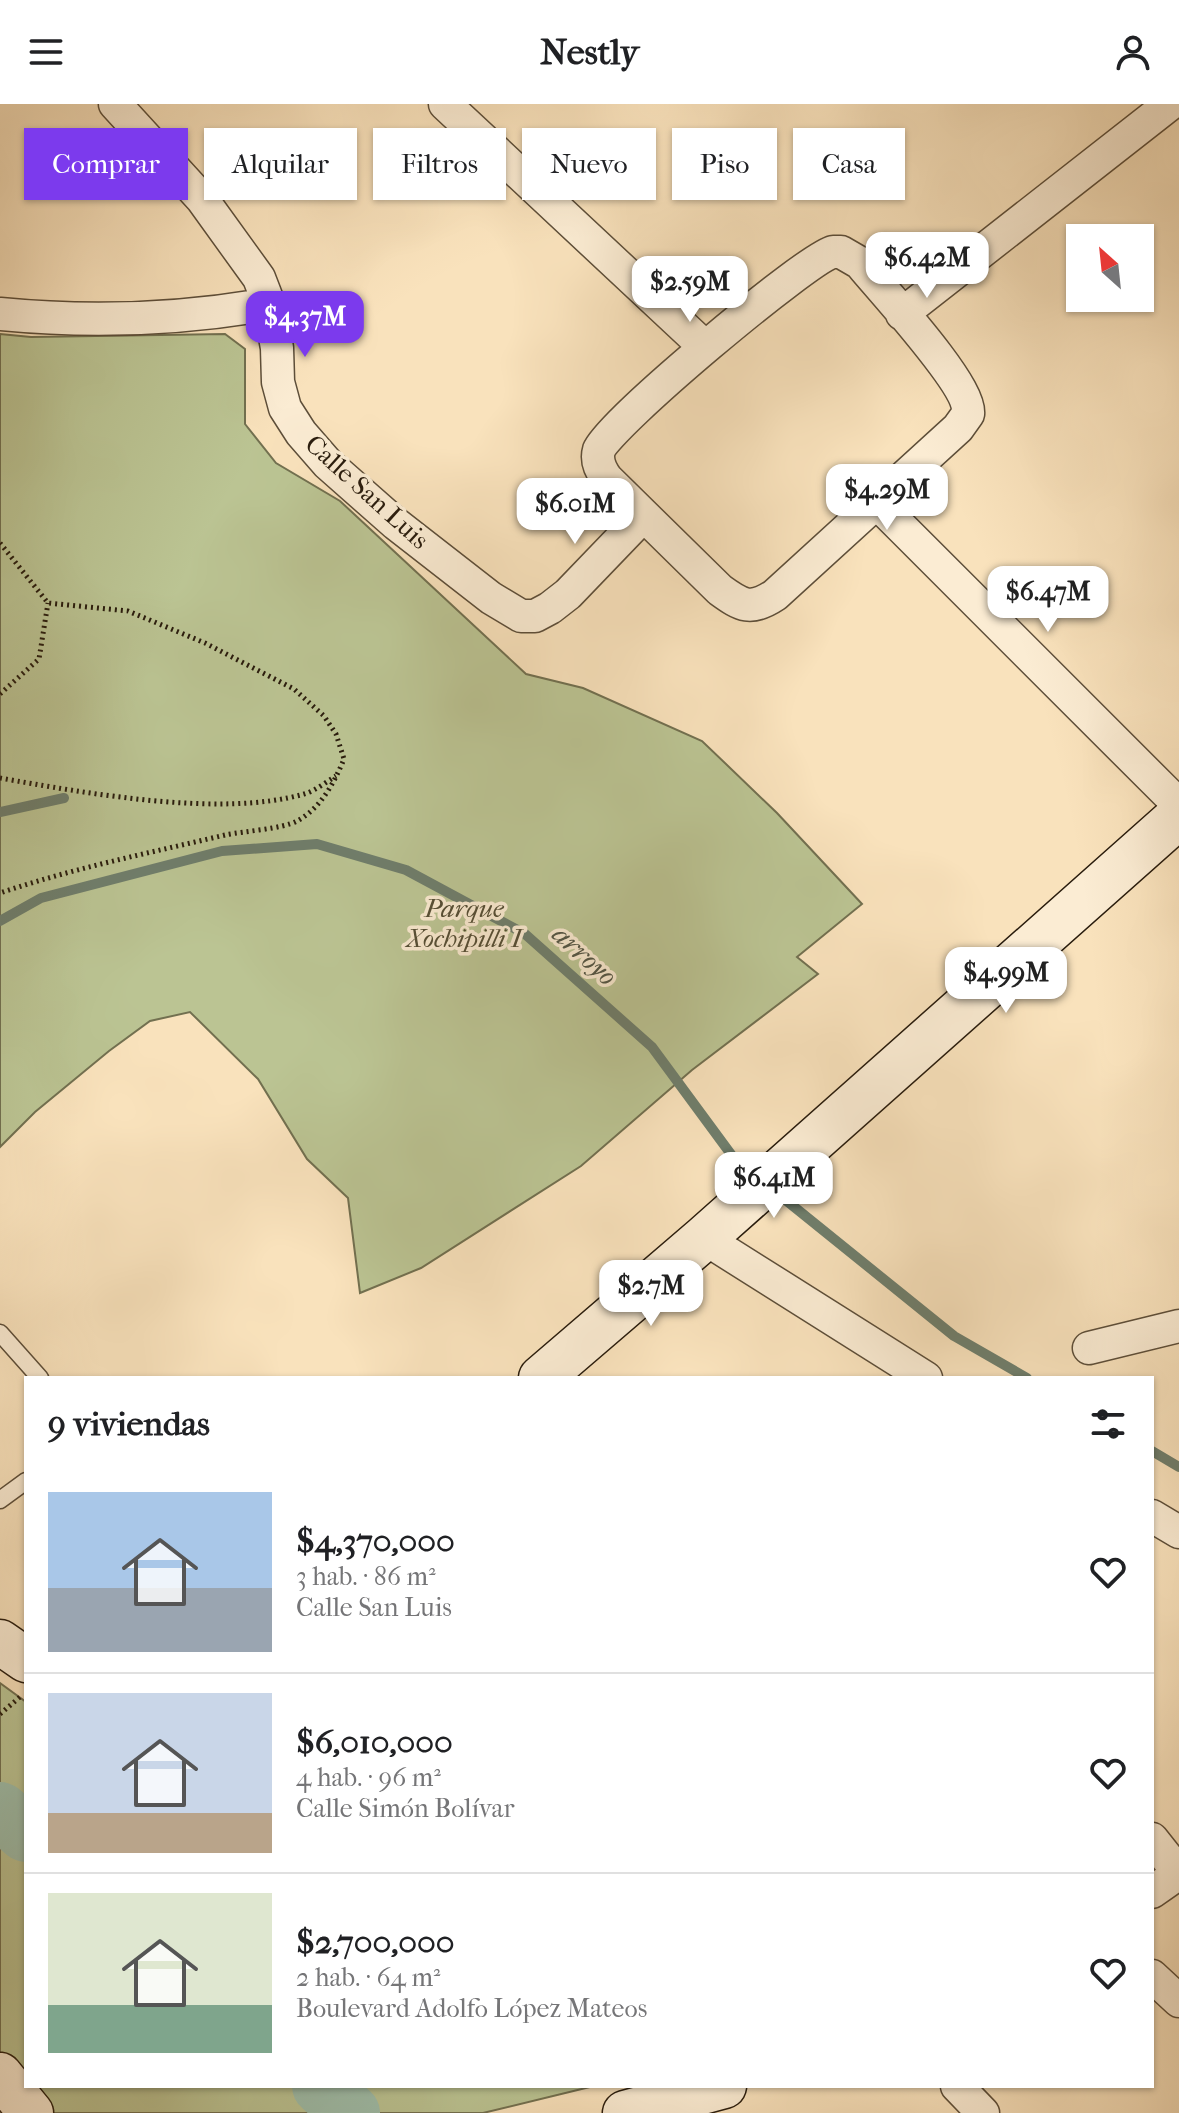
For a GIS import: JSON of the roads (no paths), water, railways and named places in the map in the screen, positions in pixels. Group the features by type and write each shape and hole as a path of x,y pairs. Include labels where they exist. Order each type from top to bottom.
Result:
{"street":[{"name":"Calle San Luis","path":"115,104 202,199 259,278 269,304 277,348 278,382 285,408 301,433 328,464 396,524 512,613 535,616 568,594 643,516"},
{"path":"445,104 705,347"},
{"path":"902,314 1170,104"},
{"path":"833,252 841,252 860,263 902,314 946,367 967,399 969,407 965,419 877,503 762,604 740,605 720,590 603,474 598,461 606,438 705,347 809,265 833,252"},
{"path":"0,314 100,320 206,315 269,304"},
{"path":"877,503 1179,805"},
{"path":"543,1376 710,1233 1179,816"},
{"path":"710,1233 923,1376"},
{"path":"1089,1348 1179,1326"},
{"path":"1154,1517 1179,1532"},
{"path":"0,1642 24,1659"},
{"path":"1154,1842 1179,1873 1154,1891"},
{"path":"1154,1978 1179,2001"},
{"path":"0,2075 31,2113"},
{"path":"625,2113 717,2088"},
{"path":"735,2088 750,2113"},
{"path":"959,2088 983,2113"}],"lane":[{"path":"0,1333 38,1376"},
{"path":"0,1500 24,1482"}],"waterway":[{"path":"0,812 64,798"},
{"name":"arroyo","path":"0,921 41,898 222,851 317,844 406,870 525,934 652,1047 733,1157 756,1176"},
{"name":"arroyo","path":"772,1189 954,1336 1024,1376"},
{"name":"arroyo","path":"1154,1452 1179,1467"},
{"path":"0,1811 24,1831"},
{"path":"323,2088 351,2113"}],"park label":[{"name":"Parque Xochipilli I","path":"464,923"}]}
